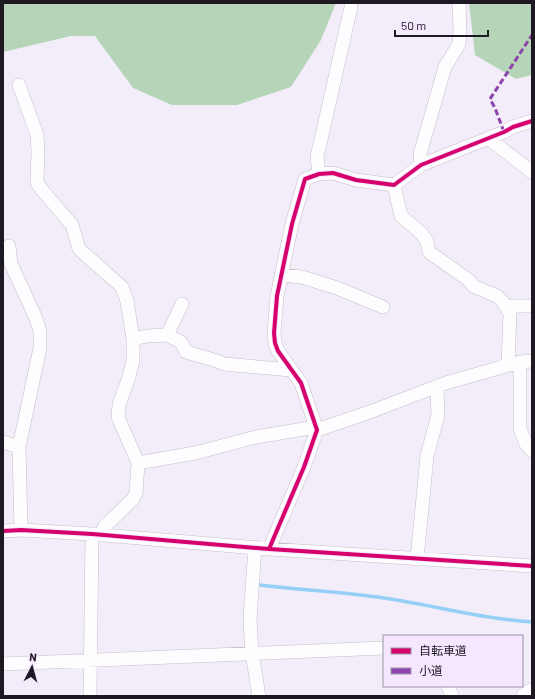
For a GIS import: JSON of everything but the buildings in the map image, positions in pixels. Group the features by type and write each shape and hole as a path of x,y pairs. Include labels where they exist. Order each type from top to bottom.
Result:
{"main road":[{"path":"525,696 532,692"}],"street":[{"path":"421,165 420,154 445,67 459,44 459,3"},
{"path":"319,174 317,157 351,7"},
{"path":"19,85 37,135 37,183 42,191 72,225 79,249 122,287 127,301 133,339 133,361 129,377 118,405 118,417 138,463 136,493 133,499 96,534 90,660 90,696"},
{"path":"269,549 304,467 316,430 300,383 278,351 274,333 277,296 281,275 292,224 305,179 319,174 333,173 356,180 394,185 421,165 513,127 532,121"},
{"path":"488,138 532,172"},
{"path":"394,185 401,216 421,233 427,241 429,252 470,282 473,286 497,296 510,313 520,362 520,429 526,444 532,451"},
{"path":"9,246 11,264 40,330 40,348 19,447 20,530"},
{"path":"281,275 302,277 337,288 383,307"},
{"path":"167,335 182,304"},
{"path":"507,309 512,306 532,306"},
{"path":"133,339 147,336 167,335 181,342 186,352 224,364 291,370"},
{"path":"138,463 196,453 256,437 310,428 316,430 367,413 437,386 520,362"},
{"path":"417,559 428,456 438,415 437,386"},
{"path":"3,442 19,447"},
{"path":"3,530 96,534 269,549 532,566"},
{"path":"255,547 250,619 252,653 259,696"},
{"path":"3,664 383,648"}],"green space":[{"path":"3,3 336,3 321,40 291,87 237,105 172,105 133,88 95,36 71,36 3,52"},
{"path":"469,3 532,3 532,75 516,79 475,55"}],"waterway":[{"path":"259,585 384,598 476,615 532,622"}],"marked path":[{"path":"504,132 490,99 532,35"}],"cycle path":[{"path":"269,549 304,467 317,430 301,383 278,351 274,333 277,296 292,224 305,179 319,174 333,173 356,180 394,185 421,165 513,127 532,121"},
{"path":"3,531 21,530 92,534 269,549 532,566"}]}
